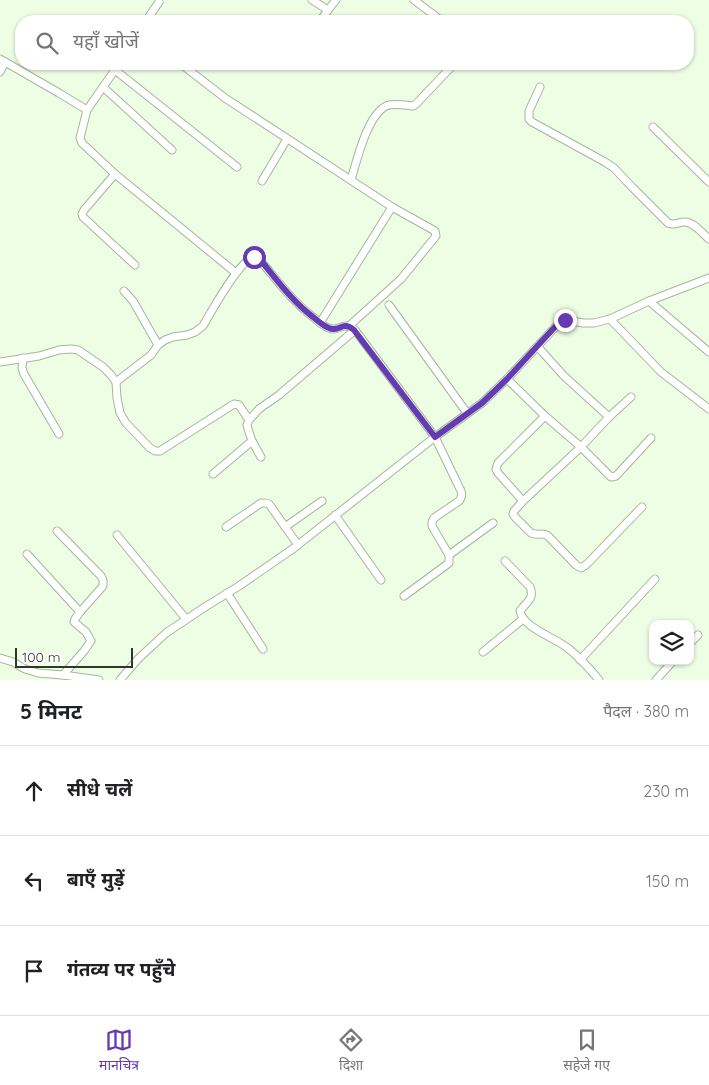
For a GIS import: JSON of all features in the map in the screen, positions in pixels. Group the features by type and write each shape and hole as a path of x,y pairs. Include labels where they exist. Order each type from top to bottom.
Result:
{"street":[{"path":"312,0 328,10"},
{"path":"324,15 336,0"},
{"path":"414,0 434,15"},
{"path":"150,15 159,2"},
{"path":"0,72 2,61 15,68"},
{"path":"18,70 87,110"},
{"path":"115,70 87,110 80,138 82,143 115,174 236,273"},
{"path":"121,70 236,167"},
{"path":"188,70 225,98 392,207 435,231 436,236 401,279 352,328 249,420 248,429 261,457"},
{"path":"351,180 367,130 374,117 388,105 413,106 448,70"},
{"path":"103,87 172,150"},
{"path":"540,87 529,111 529,119 532,122 614,168 668,223 673,225 687,222 693,224 709,239"},
{"path":"653,126 709,182"},
{"path":"262,181 287,138"},
{"path":"115,174 82,214 135,264"},
{"path":"320,323 392,207"},
{"path":"116,382 151,355 158,345 165,340 195,332 202,326 236,273 251,258 259,258 305,312 333,330 344,326 352,328 435,437 462,495 459,501 434,518 432,522 432,526 449,555 449,563 404,596"},
{"path":"120,680 156,641 298,545 435,437 482,403 560,322 565,320 583,324 610,319 650,300 709,278"},
{"path":"124,291 133,301 158,345"},
{"path":"650,300 709,352"},
{"path":"389,305 467,413"},
{"path":"610,319 661,372 709,409"},
{"path":"538,347 563,375 609,417"},
{"path":"0,362 39,356 59,350 78,350 112,375 116,382 120,414 126,423 155,451 160,451 234,404 239,405 249,420"},
{"path":"23,358 22,368 24,374 59,434"},
{"path":"507,379 611,477 616,476 651,438"},
{"path":"631,397 523,501 513,514 531,533 542,533 548,536 581,568 642,507"},
{"path":"523,501 498,474 496,469 498,463 545,416"},
{"path":"213,474 252,441"},
{"path":"285,527 322,501"},
{"path":"226,527 261,503 265,503 268,504 298,545"},
{"path":"335,515 381,580"},
{"path":"449,555 492,523"},
{"path":"56,531 103,580 103,586 74,619 74,622 86,632 91,641 63,675"},
{"path":"118,535 186,619"},
{"path":"27,554 80,612"},
{"path":"505,561 532,592 532,597 520,611 523,619 568,648 599,680"},
{"path":"580,660 655,579"},
{"path":"227,594 263,649"},
{"path":"482,652 523,619"},
{"path":"694,640 698,636"},
{"path":"0,658 31,672 99,680"},
{"path":"656,680 669,665"}],"route":[{"path":"254,257 259,258 286,291 313,318 333,330 344,326 349,326 354,330 435,437 482,403 538,347 553,329 565,320"}]}
